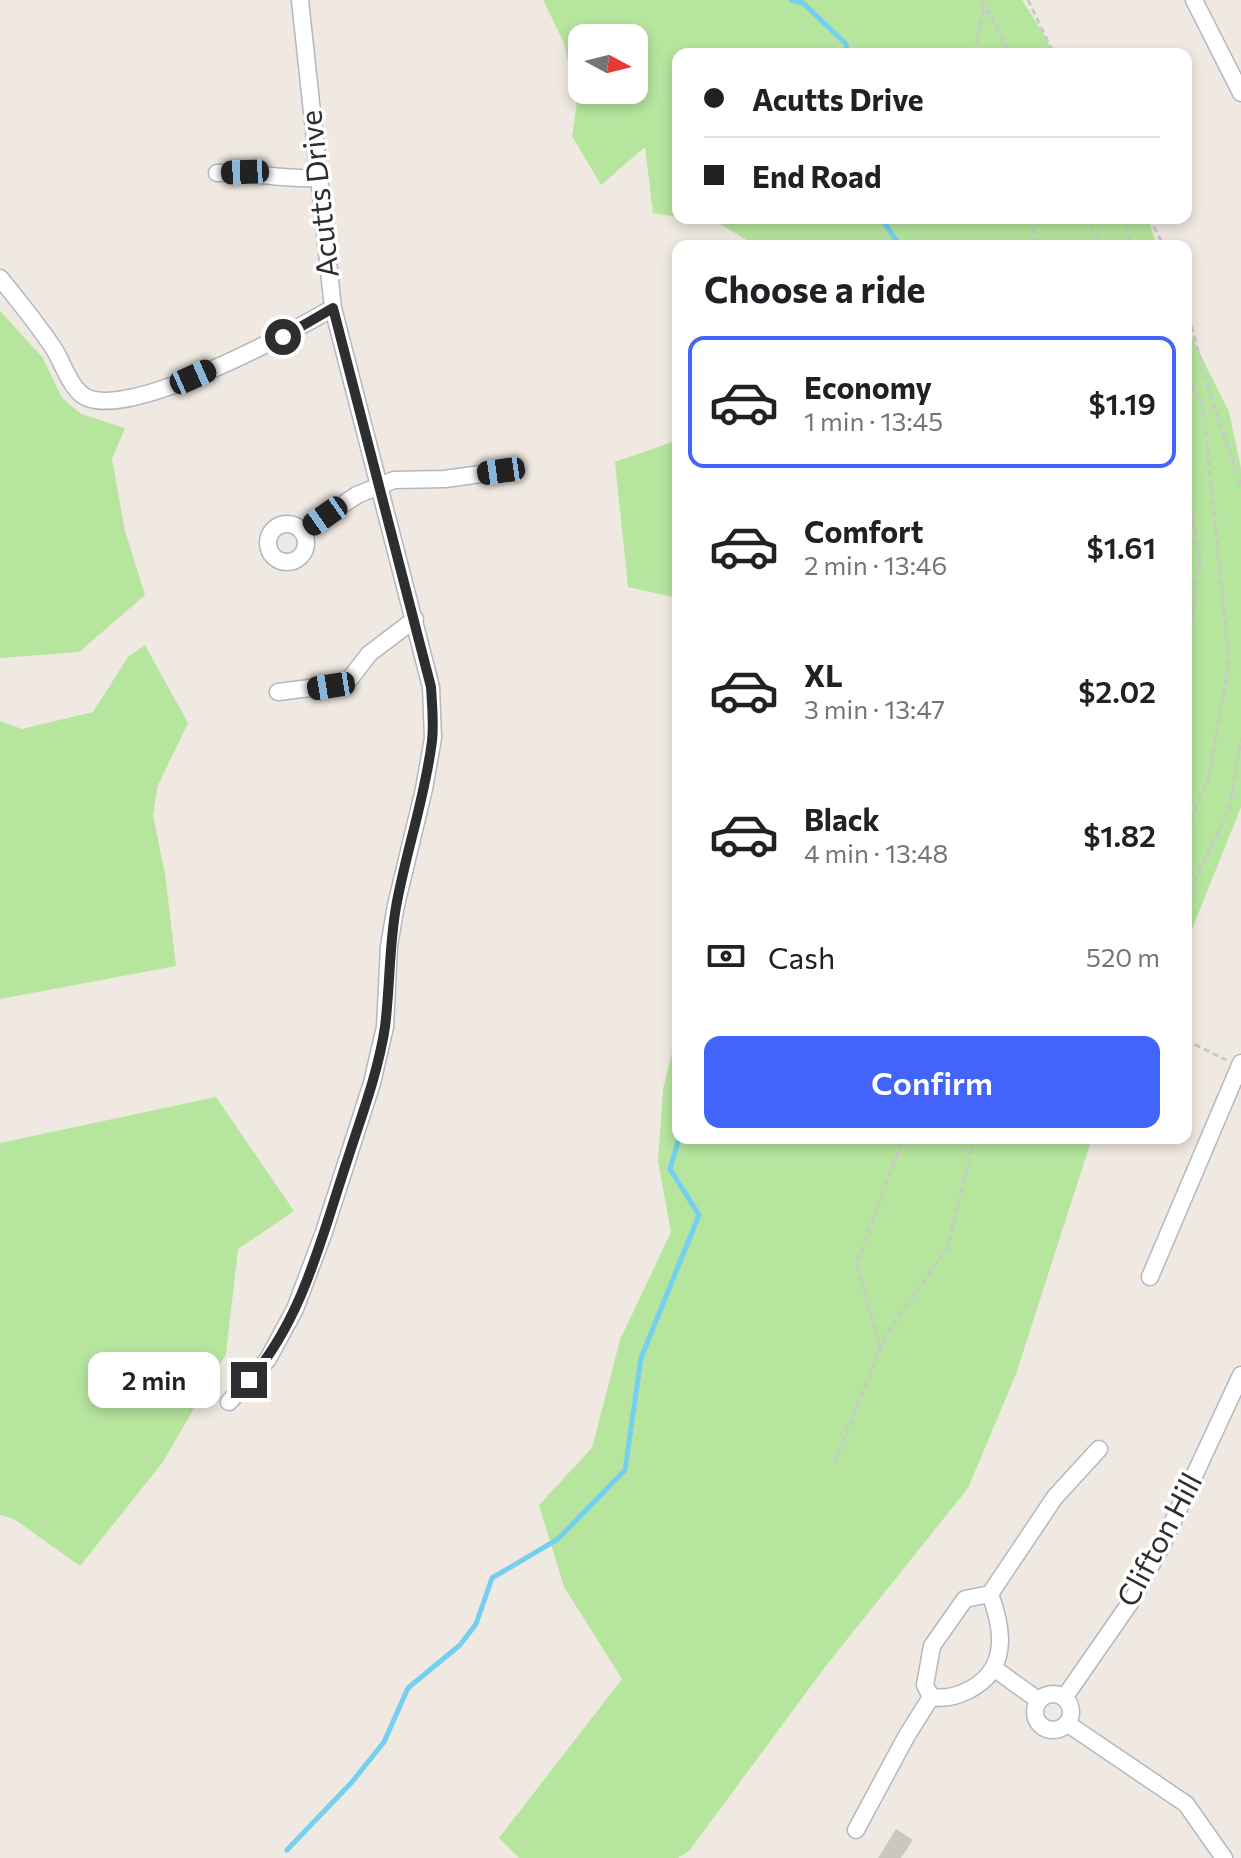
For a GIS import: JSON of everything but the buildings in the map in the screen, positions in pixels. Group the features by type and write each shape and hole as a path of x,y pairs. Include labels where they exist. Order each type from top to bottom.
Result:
{"street":[{"name":"Acutts Drive","path":"0,278 54,348 81,394 96,402 146,396 283,337 333,308 300,0"},
{"path":"1194,0 1241,93"},
{"path":"217,173 317,178"},
{"path":"229,1402 268,1359 295,1309 324,1232 372,1083 385,1027 394,918 433,738 431,687 333,308"},
{"path":"302,532 357,495 380,484 394,480 445,479 509,470"},
{"path":"278,692 342,684 349,680 369,654 415,619"},
{"path":"1150,1277 1241,1066"},
{"name":"Clifton Hill","path":"1064,1698 1139,1587 1241,1375"},
{"path":"931,1697 925,1685 932,1646 965,1599 990,1594 1055,1497 1099,1449"},
{"path":"931,1697 944,1699 958,1695 988,1677 995,1669 1002,1636 990,1594"},
{"path":"995,1669 1038,1700"},
{"path":"1038,1700 1054,1694 1064,1698 1071,1707 1068,1724"},
{"path":"856,1830 931,1697"},
{"path":"1038,1700 1035,1713 1044,1729 1057,1730 1068,1724"},
{"path":"1068,1724 1186,1804 1224,1858"}],"path":[{"path":"982,0 1007,48"},
{"path":"1028,0 1051,48"},
{"path":"975,48 984,9"},
{"path":"1192,329 1241,485"},
{"path":"1192,385 1203,404 1229,662 1208,781 1192,816"},
{"path":"1192,514 1200,558 1192,620"},
{"path":"1192,887 1230,806 1241,739"},
{"path":"1192,1043 1241,1066"},
{"path":"880,1348 857,1263 901,1144"},
{"path":"835,1462 885,1336 948,1247 973,1144"}],"green space":[{"path":"543,0 1022,0 1050,48 672,48 672,216 653,213 645,147 601,185 572,136 577,104 648,104 648,24 568,24 568,61 564,43"},
{"path":"720,224 1150,224 1155,240 747,240"},
{"path":"0,311 43,358 62,398 81,414 125,428 112,459 125,531 145,595 79,652 0,658"},
{"path":"1192,337 1229,412 1241,468 1241,807 1192,929"},
{"path":"672,442 672,597 628,587 615,462"},
{"path":"145,645 188,723 158,785 153,815 165,874 176,966 0,999 0,721 22,729 93,712 128,657"},
{"path":"672,1053 672,1144 1090,1144 1016,1374 968,1488 825,1667 689,1851 678,1858 519,1858 499,1838 622,1679 564,1587 539,1505 592,1448 620,1340 671,1232 658,1161 663,1090"},
{"path":"216,1097 294,1211 238,1249 226,1354 162,1463 80,1566 14,1519 0,1515 0,1143"}],"waterway":[{"path":"791,0 803,3 846,44 846,48"},
{"path":"885,224 896,240"},
{"path":"287,1850 352,1782 384,1742 408,1688 460,1645 476,1624 492,1578 558,1539 625,1470 641,1358 699,1215 670,1169 677,1144"}],"route":[{"path":"249,1380 268,1359 295,1309 324,1232 372,1083 385,1027 389,946 433,738 431,687 333,308 283,337"}]}
